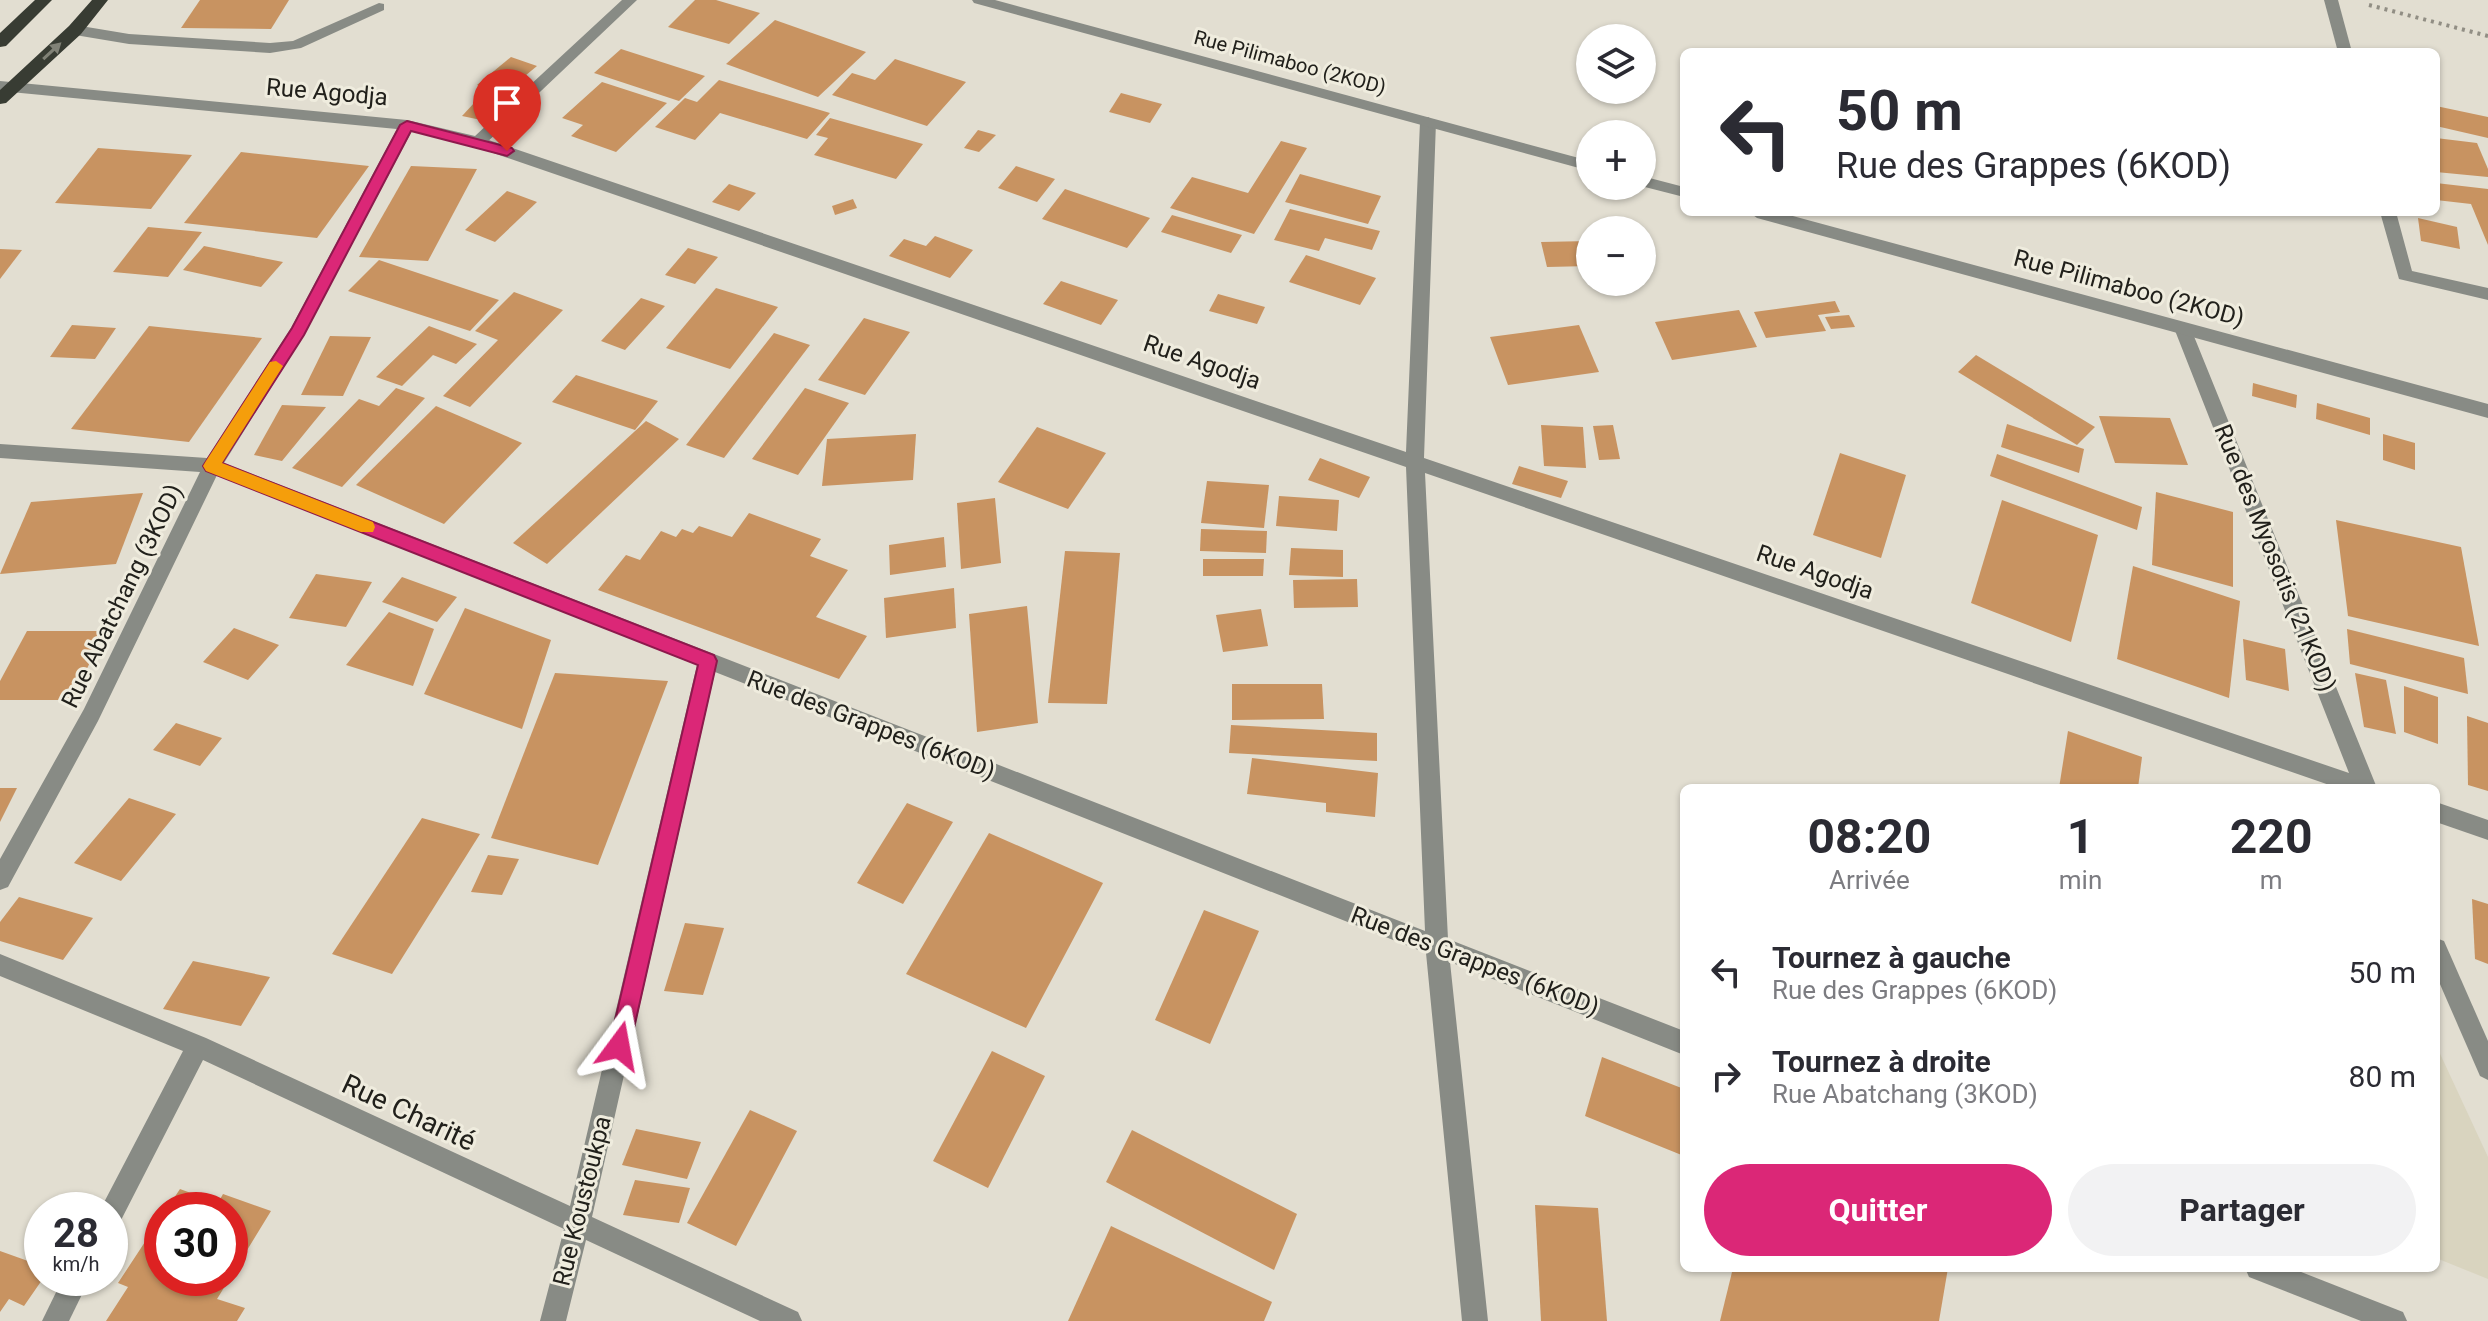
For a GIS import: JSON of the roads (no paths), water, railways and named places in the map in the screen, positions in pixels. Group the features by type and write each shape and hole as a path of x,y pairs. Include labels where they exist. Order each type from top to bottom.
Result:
{"highway":[{"path":"0,42 44,0"},
{"path":"4,91 75,30 100,0"}],"street":[{"path":"478,142 630,0"},
{"name":"Rue Pilimaboo (2KOD)","path":"979,0 1576,162"},
{"path":"2331,0 2344,48"},
{"path":"75,30 129,39 270,48 296,45 379,7"},
{"name":"Rue Agodja","path":"4,91 407,125 478,142 2354,784"},
{"path":"1428,122 1415,462 1437,946 1475,1321"},
{"name":"Rue Abatchang (3KOD)","path":"0,880 91,715 212,466 298,331 407,125"},
{"path":"1656,185 1680,191"},
{"name":"Rue Pilimaboo (2KOD)","path":"1772,216 2488,411"},
{"path":"2389,216 2405,275 2488,294"},
{"name":"Rue des Myosotis (21KOD)","path":"2183,328 2364,784"},
{"name":"Rue des Grappes (6KOD)","path":"0,451 212,466 1680,1041"},
{"name":"Rue Koustoukpa","path":"553,1321 708,661"},
{"path":"2440,813 2488,830"},
{"path":"2440,958 2488,1068"},
{"name":"Rue Charité","path":"0,965 198,1046 789,1321"},
{"path":"122,1192 198,1046"},
{"path":"2268,1272 2394,1321"},
{"path":"55,1321 68,1296"}]}
